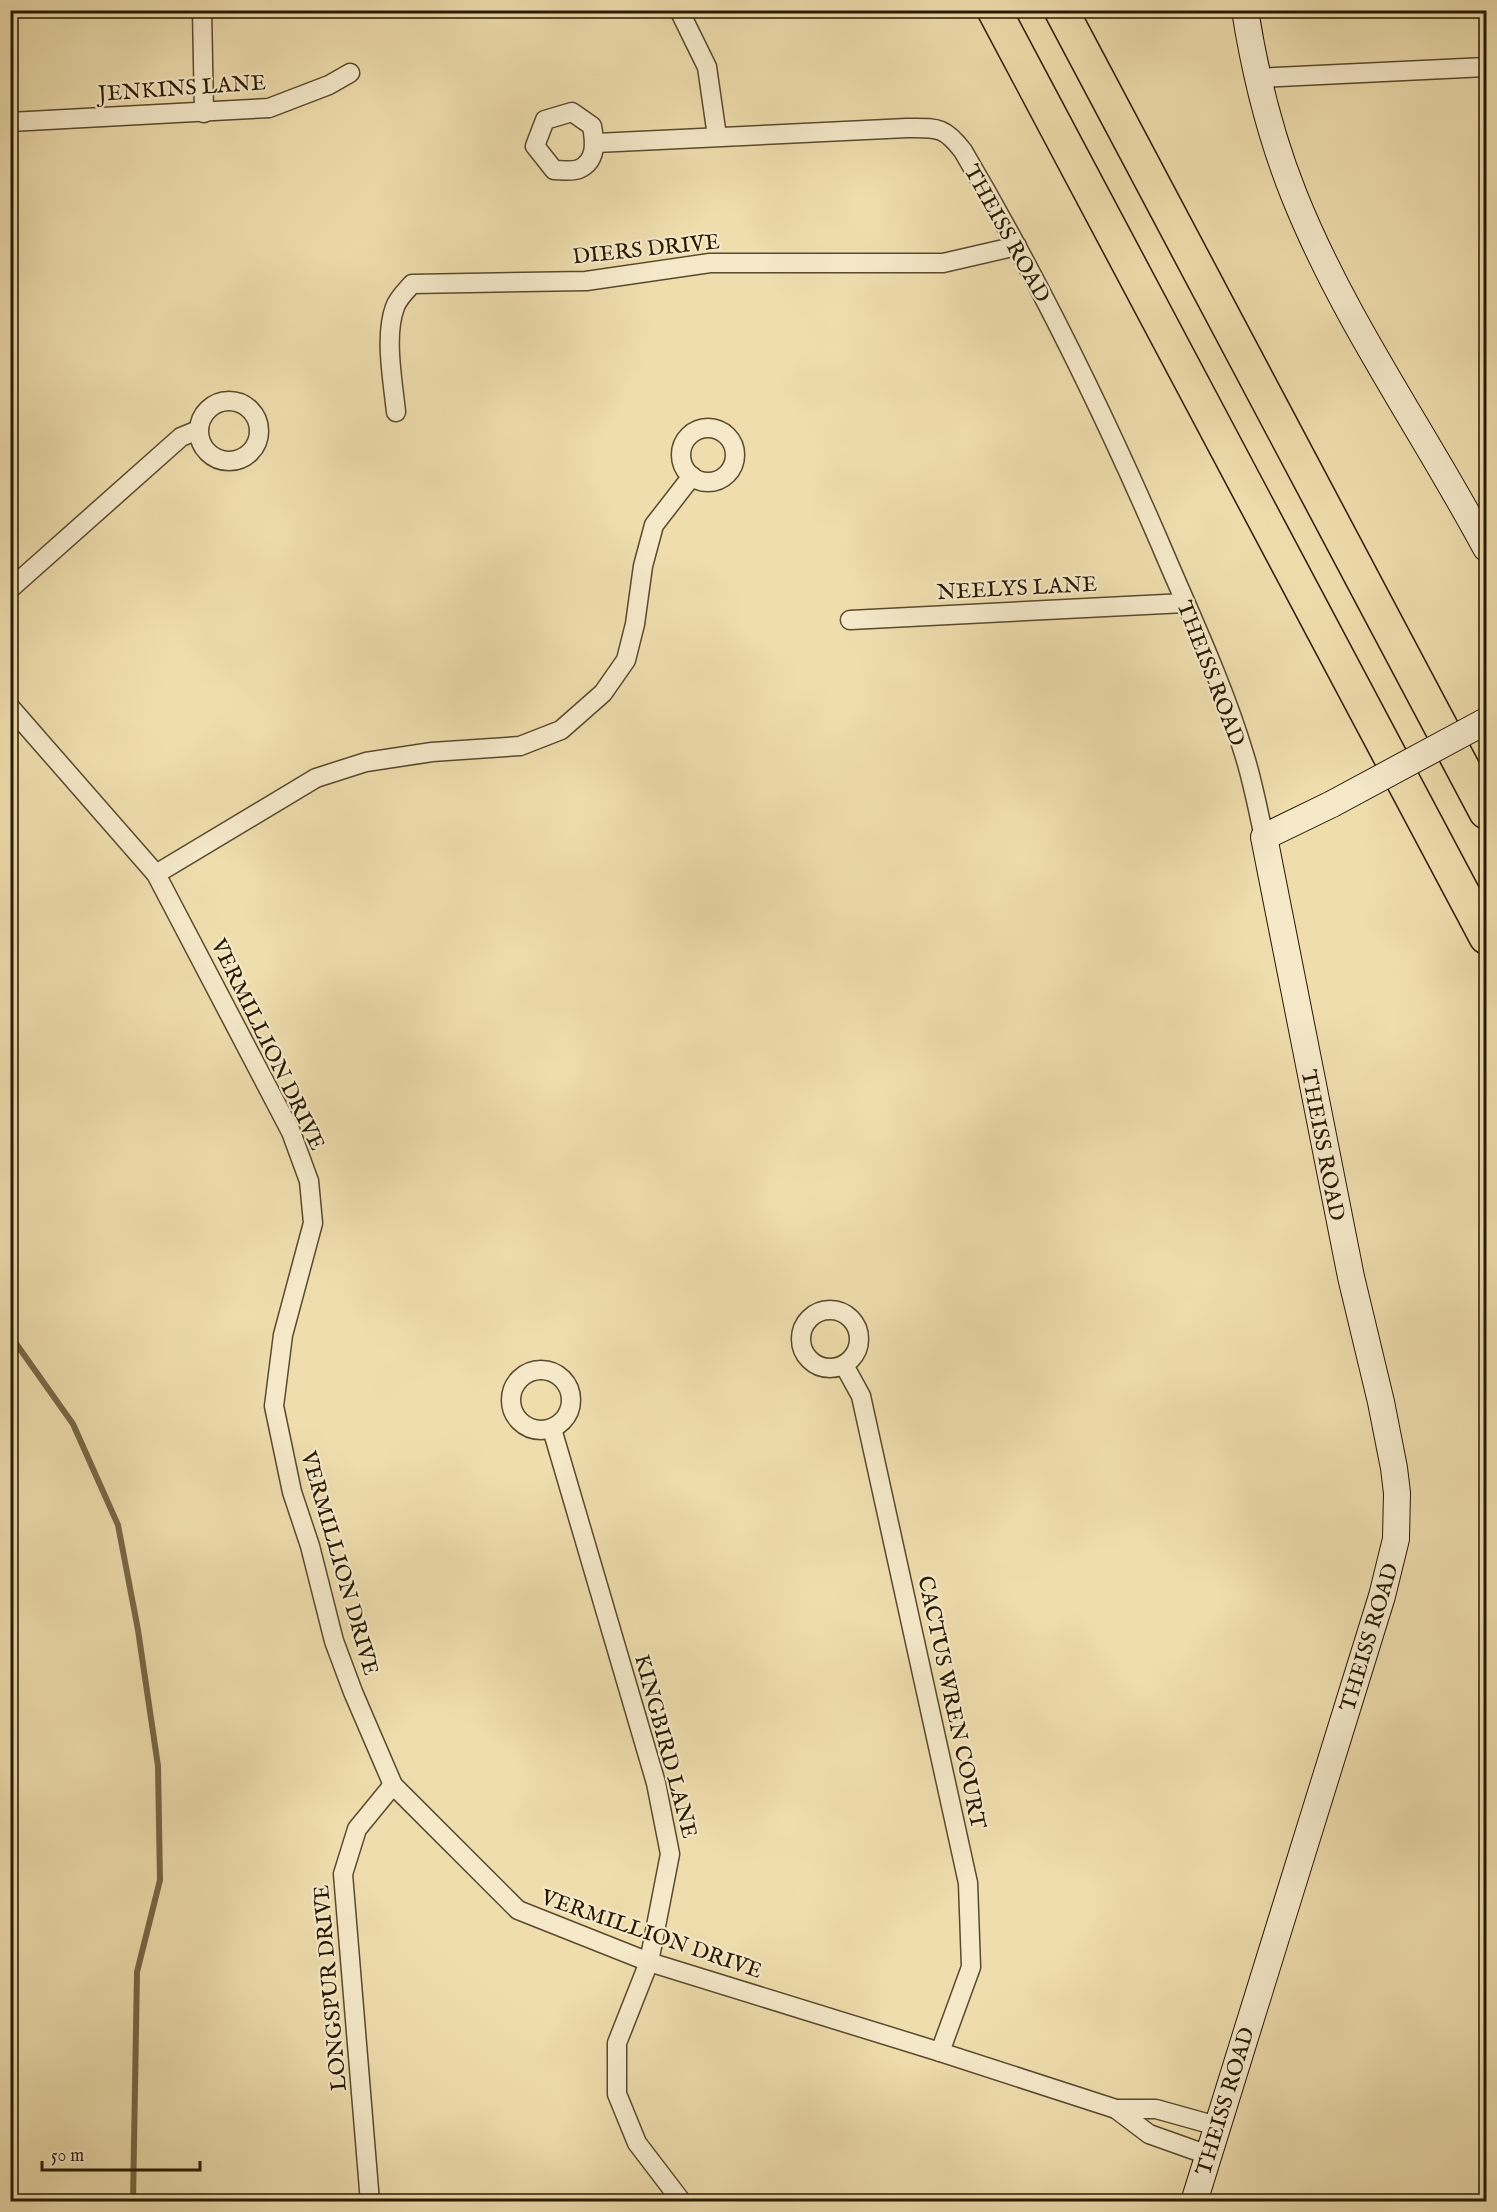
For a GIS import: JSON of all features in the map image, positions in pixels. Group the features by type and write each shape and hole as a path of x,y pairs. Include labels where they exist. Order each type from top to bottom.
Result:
{"highway":[{"path":"994,10 1486,937"},
{"path":"1061,10 1486,812"}],"street":[{"path":"202,10 204,113"},
{"path":"596,143 717,136 707,67 679,10"},
{"path":"1245,10 1257,78 1281,162 1314,242 1378,362 1484,537"},
{"path":"1257,78 1486,67"},
{"name":"JENKINS LANE","path":"10,122 269,108 329,85 350,73"},
{"name":"THEISS ROAD","path":"717,136 907,128 943,130 963,151 1017,246 1085,378 1185,603 1228,708 1244,755 1264,837 1351,1277 1387,1432 1396,1485 1396,1539 1382,1596 1194,2202"},
{"name":"DIERS DRIVE","path":"396,412 391,328 394,307 412,284 586,281 710,263 943,263 1017,246"},
{"path":"10,589 181,437 198,430"},
{"path":"156,874 316,778 366,762 432,752 520,746 561,730 603,693 626,660 635,624 643,566 654,525 692,476"},
{"name":"NEELYS LANE","path":"850,620 1185,603"},
{"name":"VERMILLION DRIVE","path":"10,707 156,874 291,1132 309,1181 313,1223 283,1335 274,1406 292,1492 310,1546 334,1641 393,1785 518,1911 649,1962 1116,2109 1156,2109 1216,2126"},
{"path":"1264,837 1332,804 1486,721"},
{"name":"CACTUS WREN COURT","path":"844,1365 861,1396 968,1883 971,1967 940,2052"},
{"name":"KINGBIRD LANE","path":"552,1429 656,1783 670,1854 649,1962 617,2043 617,2094 637,2143 682,2202"},
{"name":"LONGSPUR DRIVE","path":"370,2202 343,1874 357,1829 393,1785"},
{"name":"VERMILLION DRIVE","path":"1116,2109 1149,2134 1208,2155"}],"waterway":[{"path":"10,1335 73,1424 118,1525 138,1630 158,1766 160,1880 137,1972 133,2202"}]}
